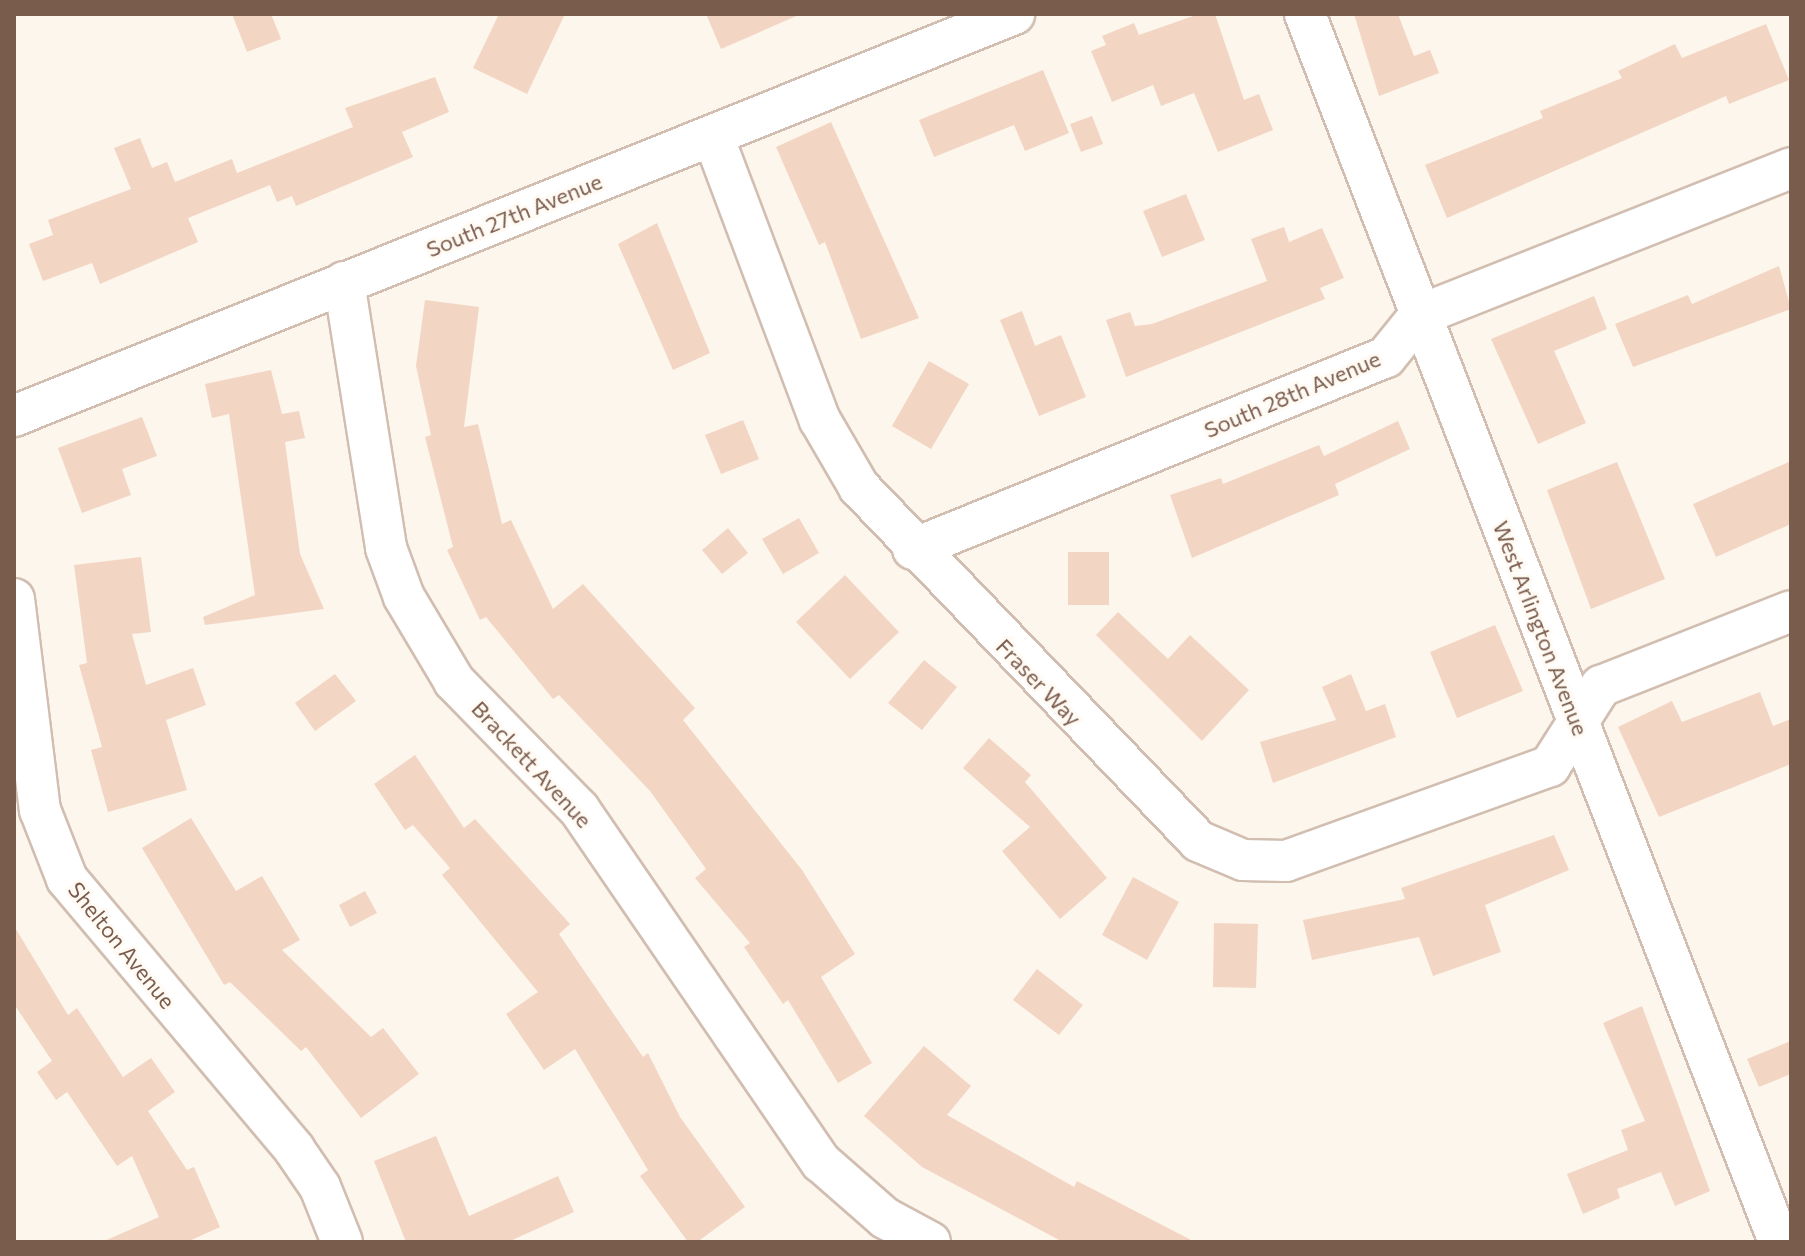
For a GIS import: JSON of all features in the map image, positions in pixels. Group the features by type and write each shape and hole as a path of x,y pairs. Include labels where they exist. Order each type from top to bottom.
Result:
{"street":[{"name":"South 27th Avenue","path":"14,416 1014,14"},
{"name":"West Arlington Avenue","path":"1305,14 1776,1237"},
{"name":"Fraser Way","path":"713,136 820,420 859,487 913,549 1159,808 1198,841 1243,860 1286,861 1335,849 1550,766 1579,727 1601,686 1791,611"},
{"name":"South 28th Avenue","path":"913,549 1386,357 1420,315 1791,168"},
{"name":"Brackett Avenue","path":"344,282 386,548 404,597 454,681 579,809 821,1162 885,1218 930,1242"},
{"name":"Shelton Avenue","path":"14,599 40,810 67,879 294,1149 342,1242"}],"building":[{"path":"232,14 271,14 281,39 247,52"},
{"path":"499,14 565,14 527,94 473,68"},
{"path":"706,14 801,14 721,49"},
{"path":"1199,14 1215,14 1244,100 1259,94 1273,130 1218,152 1194,93 1161,106 1153,85 1112,102 1091,51 1106,45 1102,36 1134,23 1139,35"},
{"path":"1354,14 1398,14 1414,56 1430,50 1439,73 1379,96"},
{"path":"1766,24 1789,80 1729,104 1726,96 1447,218 1425,165 1543,118 1540,111 1622,78 1618,71 1675,44 1682,58"},
{"path":"1043,70 1069,133 1025,151 1014,125 934,157 919,120"},
{"path":"435,77 449,112 402,132 413,157 296,206 292,196 277,202 270,185 188,218 198,242 100,284 92,263 43,281 29,244 53,235 48,220 131,189 114,148 140,138 152,168 167,162 175,182 232,159 237,173 353,127 345,108"},
{"path":"1092,116 1103,144 1081,152 1070,124"},
{"path":"831,122 919,318 861,339 825,242 819,245 776,147"},
{"path":"1186,194 1205,240 1162,257 1143,211"},
{"path":"657,223 710,353 673,370 618,244"},
{"path":"1284,227 1289,242 1322,228 1344,278 1320,288 1325,299 1126,377 1106,320 1130,312 1135,326 1152,324 1267,281 1251,239"},
{"path":"1779,266 1791,309 1633,367 1615,324 1688,295 1692,304"},
{"path":"1594,296 1607,329 1554,351 1586,423 1538,444 1491,339"},
{"path":"425,300 479,307 464,427 478,424 502,524 511,520 553,609 583,584 695,708 683,720 802,870 855,954 821,977 872,1063 838,1083 788,1000 783,1004 744,947 750,943 695,878 706,869 650,791 559,695 553,699 486,617 480,620 447,550 453,547 425,437 431,435 416,366"},
{"path":"1022,311 1035,346 1061,335 1086,397 1039,416 1000,320"},
{"path":"929,361 969,384 931,449 892,426"},
{"path":"271,370 282,414 299,411 305,438 285,442 300,554 324,609 205,625 203,617 255,595 229,414 212,418 205,384"},
{"path":"142,417 157,456 122,469 131,495 82,513 58,448"},
{"path":"743,420 759,459 721,474 705,435"},
{"path":"1398,421 1410,449 1335,484 1339,495 1192,558 1170,495 1221,478 1223,484 1319,445 1324,456"},
{"path":"1791,461 1791,524 1716,557 1693,504"},
{"path":"1617,462 1665,579 1591,609 1547,490"},
{"path":"799,518 819,553 783,574 762,539"},
{"path":"728,528 748,553 722,574 702,550"},
{"path":"1068,552 1109,552 1109,605 1068,605"},
{"path":"141,557 151,632 132,634 146,685 193,668 206,705 166,720 187,790 108,812 91,750 102,747 79,665 87,663 74,565"},
{"path":"845,575 899,632 850,679 796,622"},
{"path":"1118,612 1168,659 1190,635 1249,690 1202,741 1096,635"},
{"path":"1495,625 1523,691 1457,718 1430,652"},
{"path":"924,660 957,687 922,730 888,703"},
{"path":"335,674 356,701 315,731 295,703"},
{"path":"1351,674 1366,711 1385,704 1396,737 1273,783 1260,742 1336,720 1322,687"},
{"path":"1760,692 1773,726 1791,719 1791,764 1659,817 1618,727 1672,701 1682,722"},
{"path":"989,738 1031,775 1025,782 1107,878 1060,919 1002,851 1030,827 963,768"},
{"path":"415,755 464,828 475,819 570,924 559,934 643,1057 648,1053 680,1117 745,1207 697,1242 688,1242 640,1176 648,1170 575,1049 544,1070 506,1014 538,992 442,875 450,868 413,825 405,830 374,784"},
{"path":"191,818 236,891 262,876 300,940 282,950 371,1037 383,1028 419,1074 361,1118 306,1047 301,1051 230,982 224,985 142,848"},
{"path":"1554,835 1569,870 1485,905 1501,952 1433,976 1419,937 1312,960 1303,920 1405,899 1401,888"},
{"path":"1133,877 1179,902 1147,960 1102,935"},
{"path":"365,891 377,913 350,927 339,905"},
{"path":"1214,923 1258,924 1256,988 1213,987"},
{"path":"14,926 68,1015 77,1008 123,1077 151,1058 175,1092 148,1111 187,1170 194,1167 220,1227 187,1242 102,1242 159,1217 132,1156 117,1166 67,1092 56,1100 37,1072 52,1061 14,1004"},
{"path":"1037,969 1083,1005 1059,1035 1013,1000"},
{"path":"1642,1006 1710,1191 1675,1206 1661,1172 1617,1189 1620,1198 1583,1214 1567,1174 1628,1150 1621,1130 1645,1121 1603,1023"},
{"path":"1791,1041 1791,1074 1759,1087 1747,1059"},
{"path":"924,1046 971,1086 947,1115 1074,1187 1077,1181 1195,1242 1063,1242 922,1167 864,1116"},
{"path":"436,1136 469,1216 558,1176 574,1212 508,1242 406,1242 374,1161"}]}
